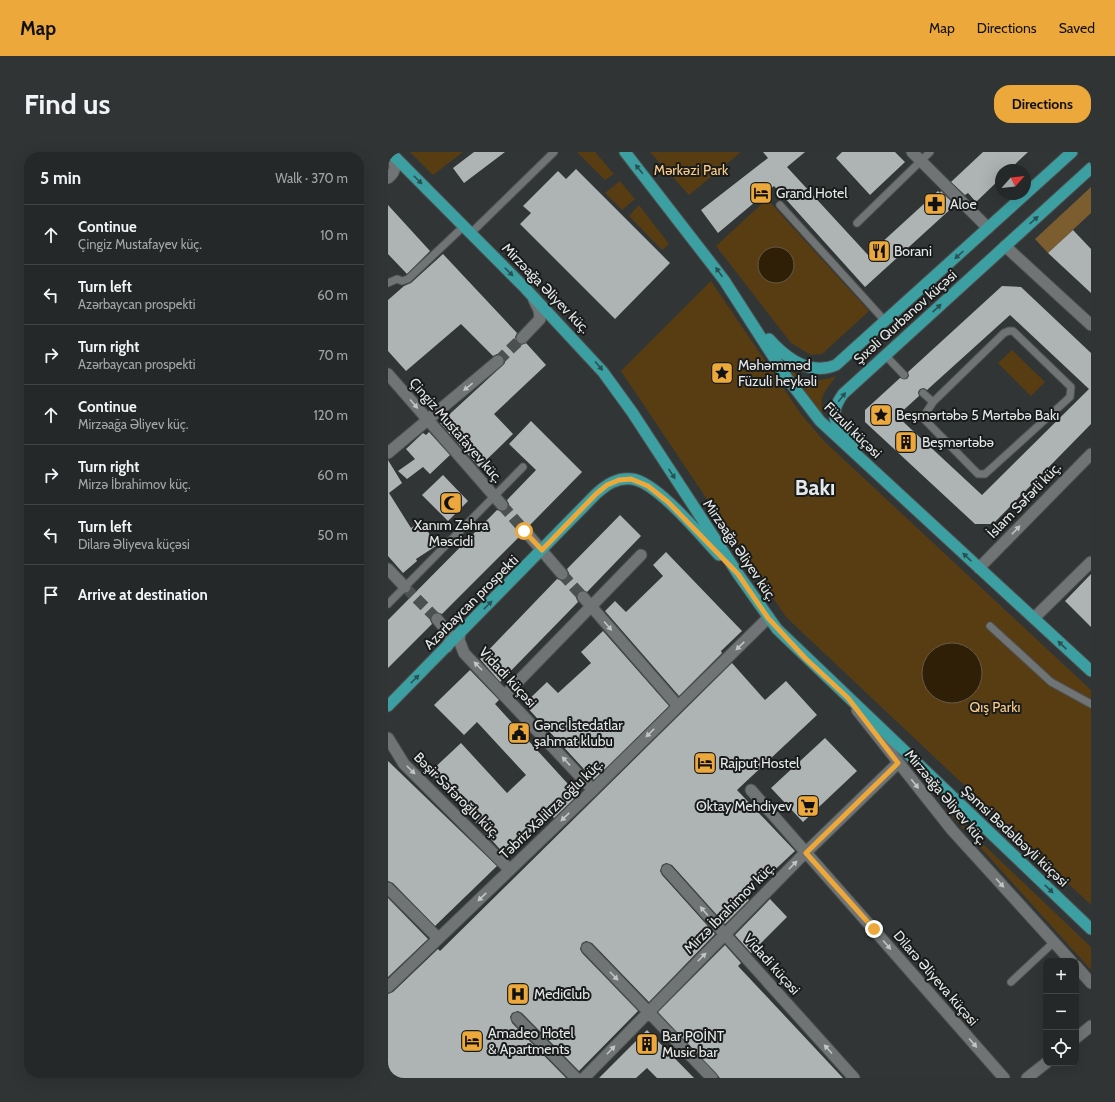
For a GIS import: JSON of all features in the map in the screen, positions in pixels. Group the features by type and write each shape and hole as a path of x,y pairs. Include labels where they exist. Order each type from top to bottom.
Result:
{"main road":[{"name":"Füzuli küçəsi","path":"625,152 699,245 741,304 787,378 820,421 1091,672"},
{"name":"Şıxəli Qurbanov küçəsi","path":"741,304 769,340 787,357 808,367 822,369 836,365 1072,152"},
{"name":"Mirzəağa Əliyev küç.","path":"389,153 525,288 603,372 632,412 768,618 805,658 848,698"},
{"name":"Şıxəli Qurbanov küçəsi","path":"908,503 845,436 837,424 833,414 835,406 843,394 1091,168"},
{"name":"Azərbaycan prospekti","path":"388,706 596,494 607,485 619,480 631,479 641,482 658,493 738,574"},
{"name":"Şəmsi Bədəlbəyli küçəsi","path":"848,698 1091,929"}],"street":[{"path":"912,152 988,228"},
{"path":"388,178 395,171 396,166 389,153"},
{"path":"1005,246 1091,325"},
{"path":"522,338 539,322 540,317 539,310 525,288"},
{"path":"388,452 498,361"},
{"name":"Çingiz Mustafayev küç.","path":"388,374 498,501"},
{"name":"İslam Səfərli küç.","path":"979,568 1091,454"},
{"path":"524,531 562,574"},
{"path":"505,695 641,555"},
{"path":"1034,618 1091,562"},
{"path":"388,569 404,587"},
{"path":"582,597 678,706"},
{"name":"Təbriz Xəlilrza oğlu küç.","path":"388,987 593,790 768,618"},
{"path":"437,620 450,635 450,640 447,647"},
{"name":"Vidadi küçəsi","path":"460,633 459,640 462,649 593,790"},
{"name":"Mirzəağa Əliyev küç.","path":"848,698 952,830 1068,958"},
{"name":"Bəşir Səfəroğlu küç.","path":"388,738 404,764 510,870"},
{"name":"Mirzə İbrahimov küç.","path":"584,1078 724,934 898,763"},
{"name":"Dilarə Əliyeva küçəsi","path":"751,790 1004,1078"},
{"name":"Vidadi küçəsi","path":"668,870 854,1078"},
{"path":"388,888 438,938"},
{"path":"587,948 712,1078"},
{"path":"1079,969 1091,983"},
{"path":"517,1018 576,1078"},
{"path":"1079,1036 1091,1026"},
{"path":"1027,1078 1043,1065"}],"lane":[{"path":"388,283 397,279 408,279 554,152"},
{"path":"857,223 930,152"},
{"path":"780,205 886,321"},
{"path":"1009,331 1013,331 1071,387 1072,392 1070,397 985,474 981,475 978,474 925,420 926,411 933,402 1004,333 1009,331"},
{"path":"885,355 904,375"},
{"path":"923,393 933,402"},
{"path":"388,604 404,587 498,501 523,467"},
{"path":"990,626 1051,682 1091,704"},
{"path":"1010,982 1054,942"}],"green space":[{"path":"410,152 463,152 433,175"},
{"path":"577,152 595,152 614,174 605,180"},
{"name":"Mərkəzi Park","path":"650,152 741,152 689,195"},
{"path":"620,181 635,199 622,210 605,193"},
{"path":"767,199 869,311 822,354 811,355 791,343 716,246"},
{"path":"639,205 669,244 662,250 629,216"},
{"name":"Qış Parkı","path":"711,281 801,414 824,441 1091,690 1091,905 786,617 621,371"},
{"path":"1012,350 1045,382 1031,396 998,363"},
{"path":"788,369 805,378 817,380 823,380 836,376 823,396 822,411 824,419"},
{"path":"944,807 1091,947 1091,970"}],"shaded area":[{"path":"1091,187 1091,213 1048,253 1035,239"},
{"path":"779,247 789,252 793,258 793,272 789,278 783,282 773,283 763,278 759,272 758,262 763,252 769,248"},
{"path":"952,643 968,648 973,652 977,657 982,673 977,689 973,694 968,698 952,703 936,698 931,694 927,689 922,673 927,657 931,652 936,648"}],"building":[{"path":"474,152 505,152 464,183 453,168"},
{"path":"763,152 805,152 787,167 868,255 938,191 940,193 941,191 955,205 865,287 774,186 718,233 701,210 768,158"},
{"path":"842,152 895,152 905,162 870,195 836,158"},
{"path":"983,152 1028,152 1015,164 995,164 995,184 976,202 968,193 965,195 951,182"},
{"path":"576,169 670,263 615,319 520,224 531,213 523,206 558,171 566,179"},
{"path":"388,205 430,251 407,274 388,254"},
{"path":"1073,230 1091,249 1091,293 1048,253"},
{"path":"443,254 517,333 515,337 517,343 521,345 526,343 546,365 494,414 513,434 479,467 440,423 505,363 504,357 497,354 493,356 461,324 406,371 388,351 388,300 404,286 411,283"},
{"path":"1002,286 1021,287 1091,353 1091,424 993,524 975,524 865,422 865,410 900,378 907,379 909,376 908,372","holes":["1010,315 1089,389 982,495 897,416 919,396 918,392 920,389 924,388 927,390"]},
{"path":"531,421 582,472 529,526 524,524 520,526 518,532 520,536 442,614 436,612 432,614 430,620 432,624 388,668 388,620 497,510 503,512 507,510 509,504 507,500 536,470 509,444"},
{"path":"429,432 450,455 430,474 423,467 407,479 398,471 415,459 406,449 423,433 426,435"},
{"path":"388,460 402,483 389,493 411,528 422,521 436,546 416,559 417,561 403,573 388,556"},
{"path":"443,475 468,501 448,521 422,495"},
{"path":"620,515 641,536 587,592 582,590 578,592 576,598 578,602 500,682 480,659 557,579 563,581 567,579 569,573 567,569"},
{"path":"666,552 742,631 679,696 605,611 615,601 626,612 663,576 653,565"},
{"path":"1091,574 1091,627 1065,601"},
{"path":"603,631 669,706 594,780 524,704 547,682 558,693 591,663 581,652"},
{"path":"732,663 765,700 786,681 817,715 737,790 795,851 765,879 760,874 741,892 749,900 725,924 672,865 666,863 662,865 660,871 662,875 715,934 649,1002 592,943 586,941 582,943 580,949 582,953 638,1011 579,1071 522,1013 518,1011 512,1013 510,1017 512,1023 566,1078 388,1078 388,994 393,992 438,949 440,951"},
{"path":"470,670 499,700 495,704 578,795 554,818 550,814 507,857 430,772 461,743 507,793 526,775 477,722 464,735 434,705"},
{"path":"825,738 857,771 803,822 771,788"},
{"path":"388,761 497,866 435,926 393,883 388,881"},
{"path":"388,898 428,939 388,977"},
{"path":"770,899 787,917 751,953 735,935"},
{"path":"725,945 741,963 738,966 843,1078 720,1078 658,1012"},
{"name":"Bar POİNT Music bar","path":"647,1030 694,1078 657,1078 647,1068 636,1078 599,1078"}],"tunnel":[{"path":"498,361 522,338"},
{"path":"502,505 525,531"},
{"path":"562,574 583,597"},
{"path":"405,587 437,619"}],"place":[{"name":"Grand Hotel","path":"761,193"},
{"name":"Aloe","path":"935,204"},
{"name":"Borani","path":"879,251"},
{"name":"Məhəmməd Füzuli heykəli","path":"722,373"},
{"name":"Beşmərtəbə 5 Mərtəbə Bakı","path":"881,415"},
{"name":"Beşmərtəbə","path":"906,442"},
{"name":"Xanım Zəhra Məscidi","path":"451,503"},
{"name":"Gənc İstedatlar şahmat klubu","path":"519,733"},
{"name":"Rajput Hostel","path":"705,763"},
{"name":"Oktay Mehdiyev","path":"808,806"},
{"name":"MediClub","path":"518,994"},
{"name":"Amadeo Hotel & Apartments","path":"472,1041"},
{"name":"Bar POİNT Music bar","path":"647,1044"}],"district":[{"name":"Bakı","path":"815,487"}],"route":[{"path":"524,531 542,550 596,494 607,485 619,480 631,479 641,482 658,493 668,502 738,574 768,618 805,658 848,698 898,763 806,853 874,929"}]}
